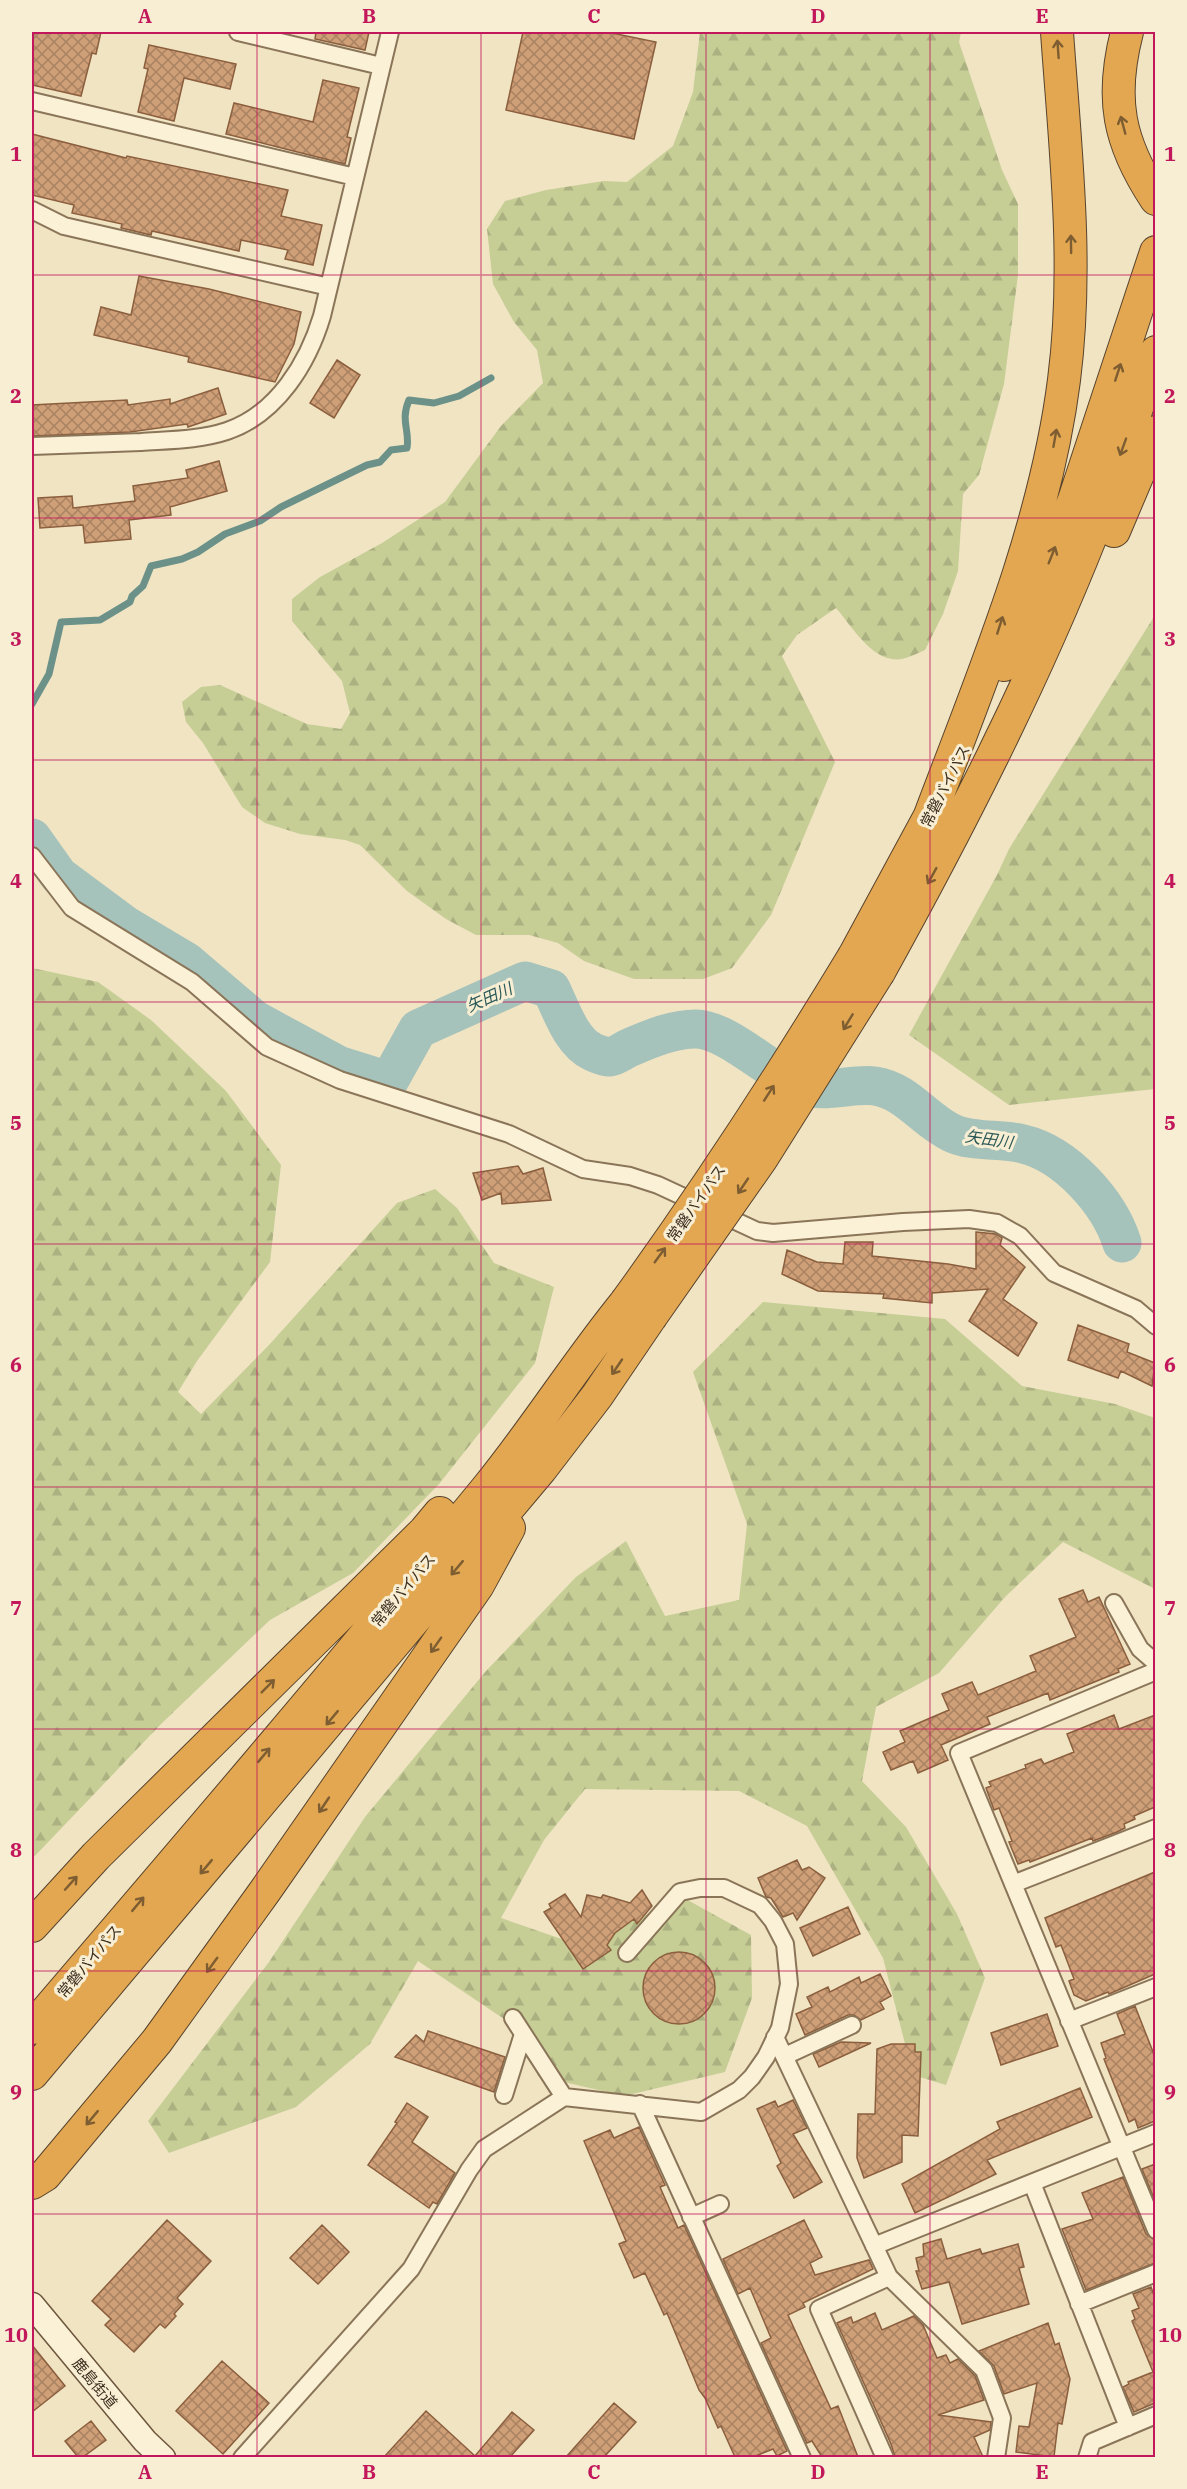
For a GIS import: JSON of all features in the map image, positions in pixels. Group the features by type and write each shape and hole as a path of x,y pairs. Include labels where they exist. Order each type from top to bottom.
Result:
{"highway":[{"path":"929,818 993,646 1032,529 1053,449 1064,380 1071,295 1070,217 1057,32"},
{"path":"1127,32 1119,63 1118,108 1131,156 1149,189"},
{"name":"常磐バイパス","path":"32,2074 541,1469 597,1396 638,1310 762,1158 866,964 929,818 1018,638 1074,500 1112,392 1155,252"},
{"name":"常磐バイパス","path":"866,964 960,824 1031,676 1091,536 1155,352"},
{"path":"960,824 1041,679 1109,542 1155,432"},
{"name":"常磐バイパス","path":"32,2028 279,1739 489,1485 544,1414 601,1332 638,1310"},
{"path":"32,1926 96,1856 425,1531 498,1446 532,1400 601,1332"},
{"path":"36,2186 157,2041 265,1891 478,1585 541,1469"}],"street":[{"path":"238,32 381,66"},
{"path":"32,446 206,436 228,431 242,424 277,398 293,380 315,339 390,32"},
{"path":"32,101 355,177"},
{"path":"32,210 64,226 329,287"},
{"path":"32,856 72,908 192,982 267,1047 340,1080 500,1131 583,1169 612,1172 658,1185 757,1231 772,1233 969,1219 997,1222 1020,1236 1054,1273 1136,1309 1155,1326"},
{"path":"1114,1603 1140,1649 1155,1663"},
{"path":"1155,1671 959,1753 1155,2230"},
{"path":"1013,1884 1155,1828"},
{"path":"243,2457 411,2269 469,2170 484,2149 564,2097 700,2112 739,2090 752,2077 776,2037 787,2004 788,1965 785,1944 773,1921 760,1905 724,1888 700,1888 680,1892 627,1953"},
{"path":"1070,2021 1155,1986"},
{"path":"513,2018 564,2097"},
{"path":"784,2056 852,2025"},
{"path":"504,2095 523,2034"},
{"path":"776,2037 889,2277 984,2370 1002,2418 996,2457"},
{"path":"640,2104 802,2457"},
{"path":"874,2246 1155,2133"},
{"path":"1032,2183 1128,2427"},
{"path":"691,2217 720,2204"},
{"path":"1079,2304 1155,2273"},
{"path":"885,2457 819,2309 889,2277"},
{"name":"鹿島街道","path":"36,2319 145,2442 163,2457"},
{"path":"1087,2457 1092,2442 1155,2415"}],"green space":[{"path":"700,32 961,32 959,42 1002,170 1018,204 1018,275 1004,384 979,475 963,494 958,571 943,614 925,650 902,659 882,656 864,642 836,608 797,635 782,656 835,762 771,915 732,968 703,979 634,979 584,961 558,943 529,935 476,935 446,919 407,891 360,845 345,840 300,834 265,823 242,807 203,743 186,722 182,702 201,687 220,685 307,724 341,729 350,713 342,681 292,621 292,599 320,577 382,543 445,502 501,426 543,383 537,350 514,322 493,284 487,229 505,201 546,190 604,181 627,182 673,146 693,92"},
{"path":"1155,615 1155,1089 1009,1105 909,1035 1009,849"},
{"path":"32,968 98,982 151,1020 226,1091 281,1165 270,1262 197,1361 178,1392 201,1414 269,1345 397,1203 435,1189 457,1208 494,1263 554,1287 535,1363 439,1484 353,1573 270,1620 162,1723 32,1859"},
{"path":"763,1302 945,1319 1022,1386 1115,1404 1155,1418 1155,1589 1063,1542 1006,1596 939,1673 876,1707 862,1781 906,1827 957,1914 985,1978 946,2085 913,2075 883,1958 807,1826 739,1791 585,1789 544,1840 501,1918 579,1945 684,1898 751,1935 752,1998 725,2072 624,2096 538,2076 519,2029 418,1961 370,2044 296,2107 169,2153 148,2121 269,1962 365,1817 486,1671 576,1577 626,1541 665,1616 739,1600 747,1524 693,1372"}],"building":[{"path":"32,32 101,32 96,54 92,53 81,96 32,85"},
{"path":"316,32 369,32 365,50 315,39"},
{"path":"523,32 607,32 656,42 634,139 506,110"},
{"path":"149,45 236,64 230,89 184,78 174,121 138,112 148,69 144,68"},
{"path":"323,80 359,88 347,137 351,138 345,164 226,134 234,103 313,122"},
{"path":"32,134 126,158 127,156 288,190 281,216 322,225 313,265 285,259 288,250 241,240 239,251 152,231 151,235 121,228 122,224 72,213 74,205 32,195"},
{"path":"139,276 209,289 301,312 294,344 275,382 188,362 189,357 94,335 101,307 131,315"},
{"path":"337,360 360,375 334,418 310,403"},
{"path":"218,388 226,414 188,427 187,424 130,432 32,436 32,405 127,400 128,405 170,399 170,404"},
{"path":"219,461 227,491 170,507 171,515 129,520 131,539 85,543 83,525 40,528 38,498 72,496 73,508 135,501 133,486 188,478 186,470"},
{"path":"518,1166 523,1174 543,1168 551,1200 502,1204 501,1193 482,1200 473,1173"},
{"path":"976,1232 996,1234 1002,1238 1000,1245 1025,1267 1003,1299 1037,1323 1018,1356 969,1321 988,1289 932,1293 932,1303 883,1298 884,1294 818,1291 782,1274 787,1250 817,1262 843,1264 845,1242 873,1242 872,1256 976,1269"},
{"path":"1078,1325 1129,1344 1127,1352 1155,1363 1152,1386 1121,1371 1118,1378 1068,1360"},
{"path":"1083,1590 1088,1602 1099,1597 1130,1664 1118,1669 1119,1672 1050,1700 1048,1693 987,1717 990,1724 941,1745 948,1760 918,1773 913,1761 891,1770 883,1752 905,1742 900,1731 949,1710 942,1694 972,1682 978,1695 1036,1671 1030,1656 1076,1637 1059,1599"},
{"path":"1114,1715 1119,1729 1155,1715 1155,1807 1134,1816 1135,1819 1124,1824 1125,1828 1117,1832 1093,1841 1092,1838 1030,1862 1029,1860 1018,1864 999,1808 994,1810 986,1788 991,1786 989,1782 1026,1768 1025,1765 1041,1759 1044,1764 1074,1752 1067,1734"},
{"path":"797,1860 802,1870 809,1867 825,1878 797,1920 793,1913 783,1917 771,1898 766,1897 758,1878"},
{"path":"1155,1872 1155,1974 1109,1994 1108,1992 1086,2001 1074,1995 1069,1981 1074,1979 1061,1945 1056,1947 1045,1918"},
{"path":"642,1890 652,1906 637,1924 634,1919 615,1933 607,1945 611,1950 583,1969 544,1912 551,1908 549,1904 565,1894 581,1917 587,1895 601,1898 603,1895 630,1903"},
{"path":"848,1907 860,1934 813,1956 800,1928"},
{"path":"679,1952 699,1958 709,1968 715,1988 709,2008 699,2018 679,2024 659,2018 649,2008 643,1988 649,1968 659,1958"},
{"path":"880,1974 891,1996 880,2002 884,2009 861,2020 854,2015 848,2015 805,2035 796,2014 812,2007 807,1997 828,1987 830,1992 859,1977 861,1983"},
{"path":"1135,2006 1155,2057 1155,2121 1138,2128 1135,2119 1129,2122 1104,2059 1106,2058 1101,2043 1125,2034 1117,2014"},
{"path":"1047,2014 1058,2046 1001,2065 991,2033"},
{"path":"428,2031 505,2057 494,2092 395,2057 416,2035 424,2042"},
{"path":"841,2042 871,2043 819,2067 813,2054"},
{"path":"891,2044 915,2044 915,2052 921,2052 918,2136 902,2135 902,2162 864,2178 857,2158 858,2114 875,2114 877,2049"},
{"path":"1080,2088 1092,2117 987,2160 996,2174 915,2213 902,2184 1000,2129 997,2122"},
{"path":"793,2100 807,2128 793,2134 822,2182 794,2198 777,2166 781,2163 757,2109 775,2101 778,2107"},
{"path":"407,2103 428,2117 412,2142 455,2173 437,2204 433,2202 429,2208 368,2165 397,2123 395,2122"},
{"path":"639,2127 665,2185 660,2187 678,2228 684,2225 787,2451 777,2456 773,2449 753,2457 735,2457 721,2426 718,2428 699,2390 667,2313 664,2315 645,2273 634,2278 619,2244 626,2241 584,2141 610,2130 614,2138"},
{"path":"1155,2164 1155,2201 1142,2169"},
{"path":"1123,2177 1146,2234 1155,2240 1155,2263 1086,2290 1062,2229 1093,2219 1082,2193"},
{"path":"167,2220 211,2261 177,2298 183,2304 174,2314 176,2316 165,2328 160,2324 134,2352 105,2325 111,2319 92,2301"},
{"path":"804,2220 822,2257 810,2263 815,2275 869,2260 873,2269 803,2303 805,2307 788,2315 831,2409 838,2406 858,2457 822,2457 812,2441 807,2443 761,2343 771,2338 750,2288 738,2294 723,2259"},
{"path":"322,2225 349,2252 318,2284 290,2258"},
{"path":"941,2239 947,2259 980,2249 982,2254 1018,2244 1024,2267 1019,2268 1029,2304 962,2324 949,2282 922,2289 916,2271 919,2271 916,2258 924,2256 923,2244"},
{"path":"1151,2287 1155,2298 1155,2403 1134,2412 1123,2387 1129,2384 1128,2382 1153,2372 1132,2321 1135,2319 1132,2311 1139,2308 1133,2294"},
{"path":"875,2313 882,2330 914,2316 923,2325 937,2358 946,2355 950,2363 958,2359 975,2376 984,2400 938,2415 991,2422 990,2430 974,2437 983,2457 895,2457 837,2323 851,2317 853,2323"},
{"path":"1048,2323 1055,2345 1059,2343 1070,2379 1062,2424 1058,2423 1054,2457 1016,2452 1019,2426 1029,2427 1037,2383 1004,2394 994,2366 979,2351"},
{"path":"32,2345 65,2386 32,2412"},
{"path":"222,2361 269,2403 223,2454 176,2411"},
{"path":"614,2403 636,2422 604,2457 566,2457"},
{"path":"426,2411 475,2456 512,2412 534,2430 510,2457 384,2457"},
{"path":"91,2421 106,2440 83,2457 78,2457 65,2441"}],"waterway":[{"path":"32,704 49,674 61,622 100,620 130,602 132,596 143,586 151,566 182,559 198,552 225,534 260,521 281,507 367,465 380,462 391,450 407,448 405,414 409,400 434,403 459,396 491,378"},
{"name":"矢田川","path":"32,838 59,876 125,925 187,962 255,1020 338,1065 389,1081 418,1029 525,981 551,989 579,1041 593,1052 608,1057 671,1032 687,1029 708,1031 734,1043 799,1084 817,1089 875,1086 897,1094 952,1133 969,1138 1014,1142 1039,1149 1055,1158 1084,1182 1107,1212 1122,1243"}]}
